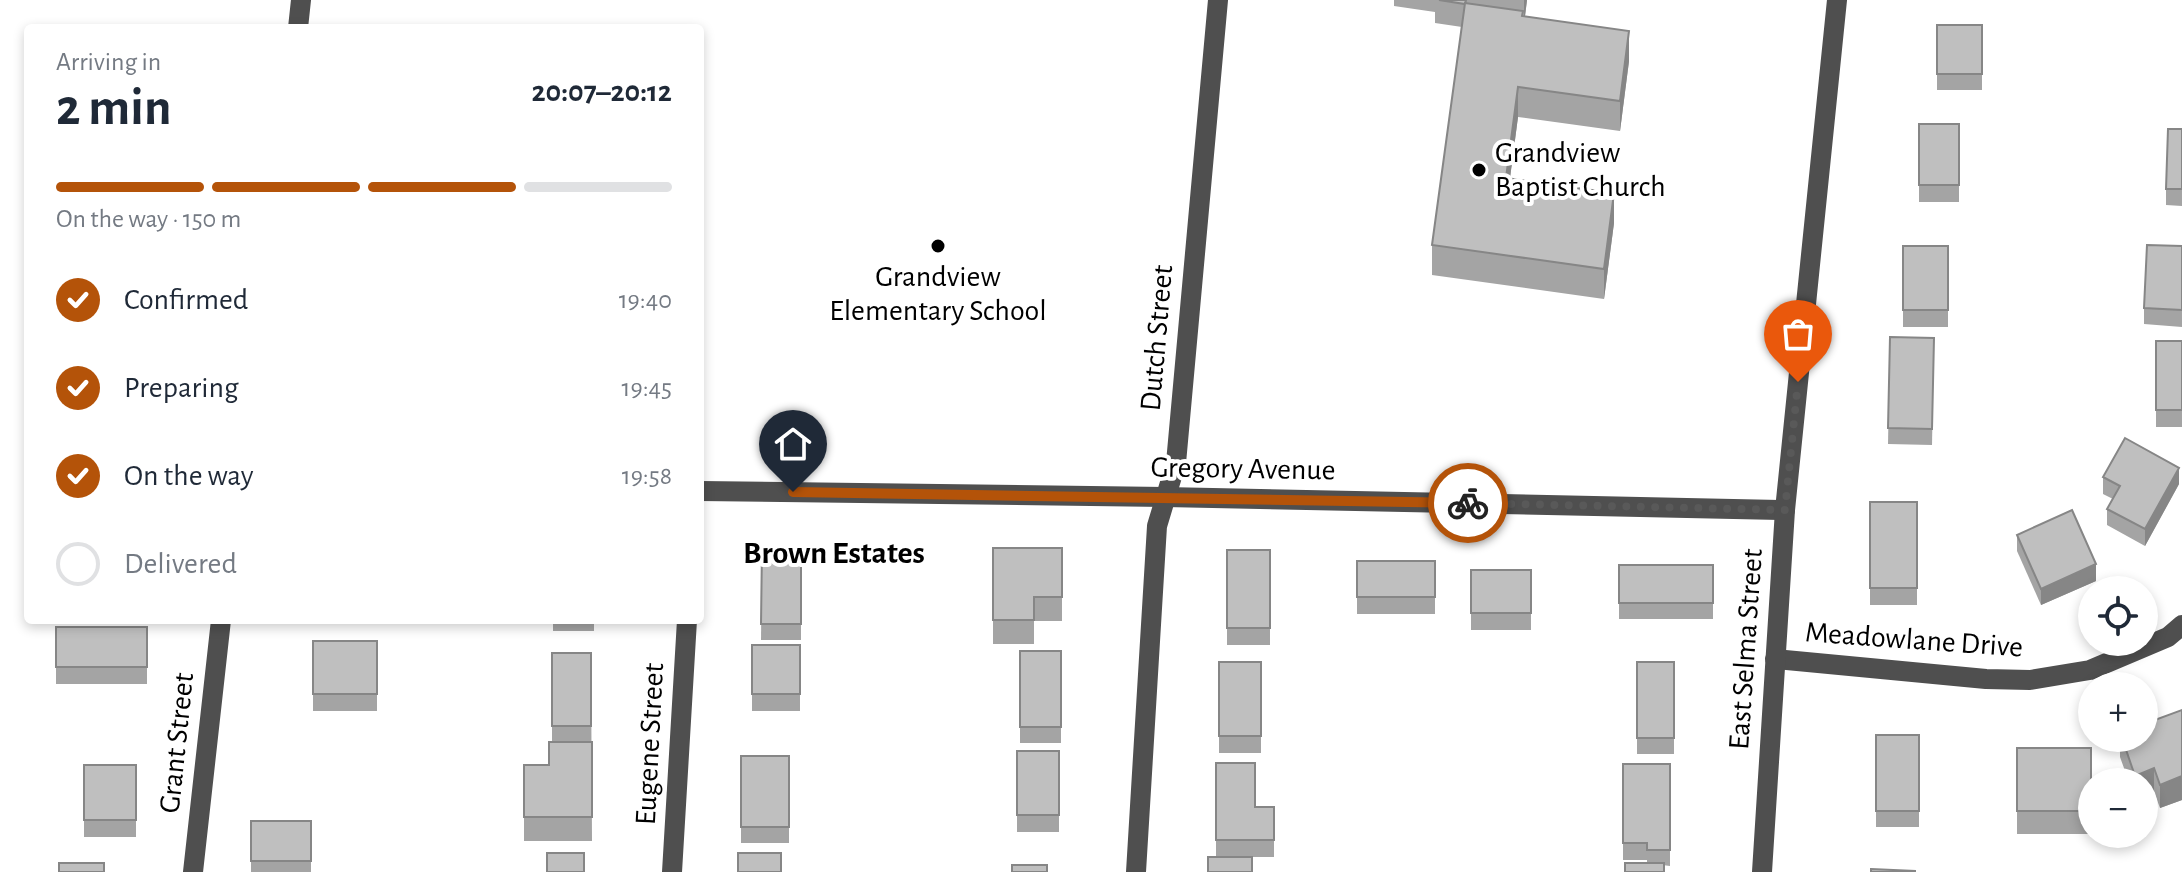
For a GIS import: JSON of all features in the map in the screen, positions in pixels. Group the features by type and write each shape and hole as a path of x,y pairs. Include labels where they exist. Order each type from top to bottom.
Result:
{"street":[{"path":"298,24 301,0"},
{"name":"Dutch Street","path":"1136,872 1157,526 1176,463 1218,0"},
{"name":"East Selma Street","path":"1762,872 1785,510 1837,0"},
{"name":"Gregory Avenue","path":"704,491 1785,510"},
{"name":"Grant Street","path":"193,872 221,624"},
{"name":"Eugene Street","path":"672,872 687,624"},
{"name":"Meadowlane Drive","path":"1775,659 1986,679 2030,680 2090,670 2168,637 2182,625"}],"building":[{"path":"1439,0 1466,0 1465,4"},
{"name":"Grandview Baptist Church","path":"1465,3 1523,11 1522,16 1629,31 1620,101 1518,87 1506,178 1614,193 1604,269 1432,245"},
{"path":"1937,25 1982,25 1982,74 1937,74"},
{"path":"1919,124 1959,124 1959,185 1919,185"},
{"path":"2168,129 2182,129 2182,189 2166,189"},
{"path":"2147,245 2182,246 2182,310 2144,308"},
{"path":"1903,246 1948,246 1948,310 1903,310"},
{"path":"1890,337 1934,338 1932,429 1888,428"},
{"path":"2156,341 2182,341 2182,410 2156,410"},
{"path":"2125,438 2179,468 2145,529 2107,509 2120,486 2103,477"},
{"path":"1870,502 1917,502 1917,588 1870,588"},
{"path":"2072,510 2096,564 2041,589 2017,535"},
{"path":"762,547 801,547 801,624 761,624"},
{"path":"993,548 1062,548 1062,597 1034,597 1034,620 993,620"},
{"path":"1227,550 1270,550 1270,628 1227,628"},
{"path":"1357,561 1435,561 1435,597 1357,597"},
{"path":"1619,565 1713,565 1713,603 1619,603"},
{"path":"1471,570 1531,570 1531,613 1471,613"},
{"path":"56,627 147,627 147,667 56,667"},
{"path":"313,641 377,641 377,694 313,694"},
{"path":"752,645 800,645 800,694 752,694"},
{"path":"1020,651 1061,651 1061,727 1020,727"},
{"path":"552,653 591,653 591,726 552,726"},
{"path":"1219,662 1261,662 1261,736 1219,736"},
{"path":"1637,662 1674,662 1674,738 1637,738"},
{"path":"2182,710 2182,776 2160,785 2158,768 2132,768 2127,752 2158,752 2158,719"},
{"path":"1876,735 1919,735 1919,811 1876,811"},
{"path":"549,742 592,742 592,817 524,817 524,765 549,765"},
{"path":"2017,748 2078,748 2078,752 2091,752 2091,768 2078,768 2078,811 2017,811"},
{"path":"1017,751 1059,751 1059,815 1017,815"},
{"path":"741,756 789,756 789,827 741,827"},
{"path":"1216,763 1255,763 1255,807 1274,807 1274,840 1216,840"},
{"path":"1623,764 1670,764 1670,850 1647,850 1647,843 1623,843"},
{"path":"84,765 136,765 136,820 84,820"},
{"path":"251,821 311,821 311,861 251,861"},
{"path":"547,853 584,853 584,872 547,872"},
{"path":"738,853 781,853 781,872 738,872"},
{"path":"1208,857 1252,857 1252,872 1208,872"},
{"path":"59,863 104,863 104,872 59,872"},
{"path":"1625,863 1664,863 1664,872 1625,872"},
{"path":"1012,865 1047,865 1047,872 1012,872"},
{"path":"1871,869 1915,871 1915,872 1871,872"}],"way so far":[{"path":"1468,503 1785,510 1798,382"}],"place":[{"name":"Grandview Baptist Church","path":"1479,170"},
{"name":"Grandview Elementary School","path":"938,246"}],"district":[{"name":"Brown Estates","path":"834,553"}],"route":[{"path":"793,492 1468,503"}]}
